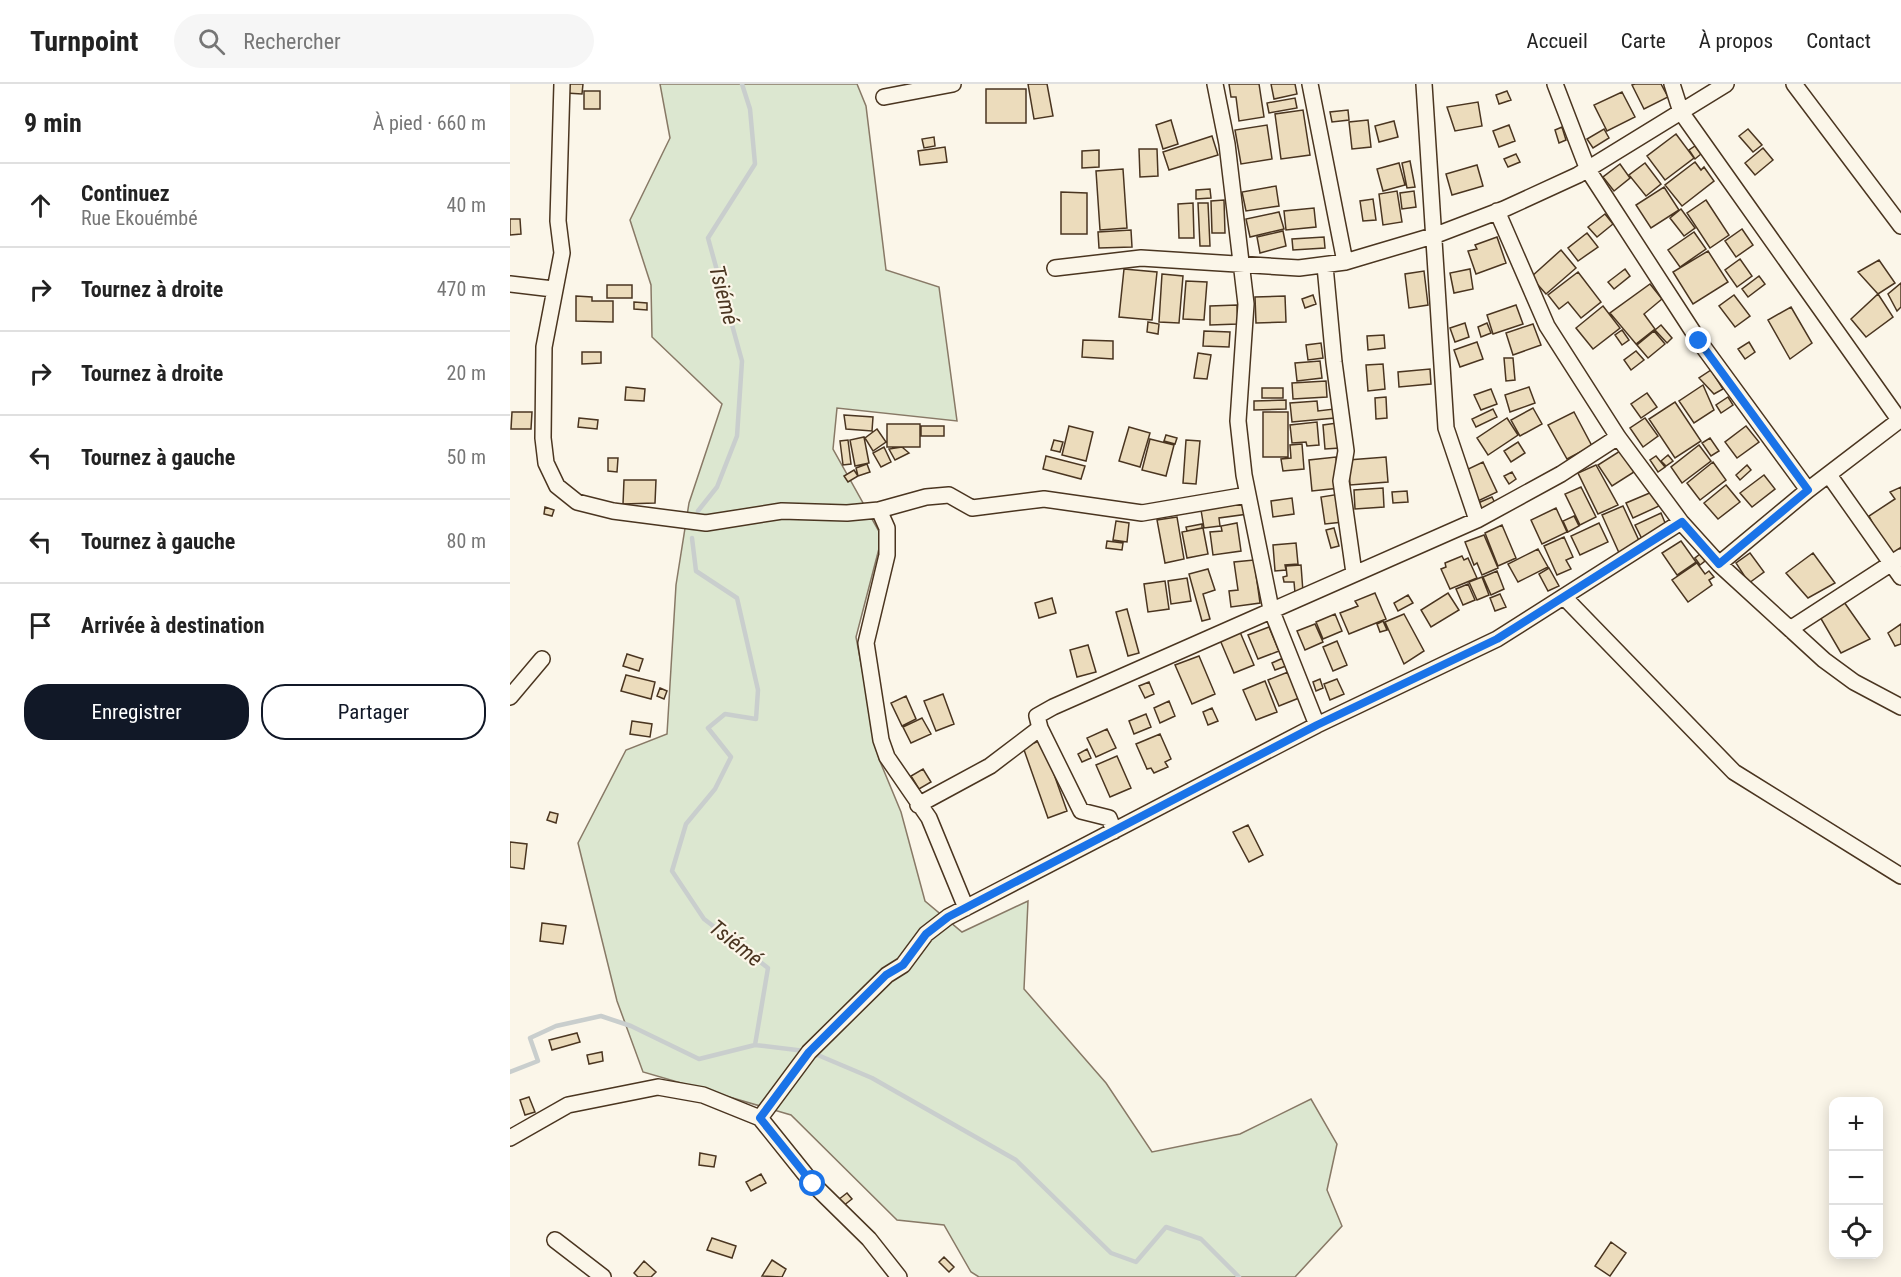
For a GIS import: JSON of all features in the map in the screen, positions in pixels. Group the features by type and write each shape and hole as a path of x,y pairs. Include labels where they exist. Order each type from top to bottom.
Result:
{"street":[{"path":"562,84 558,221 562,253 553,289 544,347 543,438 546,463 557,486 578,502 613,511 706,523 782,511 847,513 879,510 926,497 949,495 972,508 1044,499 1142,513 1247,495"},
{"path":"884,97 953,84"},
{"path":"1215,84 1227,144 1245,304 1238,421 1247,495 1271,609 1317,725"},
{"path":"1310,84 1345,262"},
{"path":"1424,84 1436,235 1446,428 1477,520"},
{"path":"1555,84 1588,170 1699,341 1808,490"},
{"path":"1672,84 1681,112 1900,420 1808,490 1719,564"},
{"path":"1055,268 1141,258 1242,266 1325,266 1345,262 1436,235 1497,212 1588,170 1726,84"},
{"path":"1794,84 1901,226"},
{"path":"1497,212 1547,326 1618,437 1682,522 1719,564 1824,660 1854,682 1901,707"},
{"path":"1325,266 1334,362 1346,451 1341,481 1354,573"},
{"path":"510,284 553,289"},
{"path":"1114,831 1108,818 1081,811 1040,728 1037,717 1053,707 1271,609 1477,520 1561,474 1618,437"},
{"path":"1829,474 1896,560 1901,577"},
{"path":"879,510 887,528 887,555 866,643 884,748 918,805 929,818 966,908"},
{"path":"760,1118 809,1052 886,975 903,965 926,934 966,908 1317,725 1497,639 1682,522"},
{"path":"1790,629 1896,560"},
{"path":"1564,597 1734,771 1901,876"},
{"path":"510,697 542,659"},
{"path":"918,805 990,766 1040,728"},
{"path":"510,1138 544,1121 568,1105 658,1087 703,1095 760,1118 813,1184 868,1239 899,1277"},
{"path":"555,1240 603,1277"}],"green space":[{"path":"660,84 857,84 866,106 886,270 939,287 957,421 837,408 833,449 882,537 856,637 879,759 901,812 925,901 962,932 1028,901 1024,989 1106,1083 1152,1152 1240,1134 1311,1099 1337,1144 1327,1190 1342,1226 1295,1277 979,1277 971,1272 944,1225 897,1220 791,1115 643,1072 617,1001 578,843 626,750 667,734 676,585 689,503 722,404 652,337 651,285 630,220 670,138"}],"building":[{"path":"567,84 583,84 582,94 566,93"},
{"path":"1028,84 1047,84 1053,116 1034,119"},
{"path":"1229,84 1259,84 1264,117 1239,121 1236,97 1231,97"},
{"path":"1271,84 1295,84 1297,94 1274,99"},
{"path":"1661,84 1668,97 1644,109 1632,85"},
{"path":"986,89 1026,89 1026,123 986,123"},
{"path":"584,91 600,91 600,109 584,109"},
{"path":"1507,91 1511,100 1499,104 1496,95"},
{"path":"1622,92 1635,117 1607,131 1594,105"},
{"path":"1295,98 1297,108 1269,113 1267,103"},
{"path":"1478,102 1482,126 1455,131 1447,107"},
{"path":"1303,110 1310,155 1281,159 1275,114"},
{"path":"1348,110 1349,120 1332,122 1330,112"},
{"path":"1171,120 1178,144 1163,149 1156,125"},
{"path":"1368,120 1371,147 1352,149 1349,122"},
{"path":"1394,121 1398,137 1379,142 1375,126"},
{"path":"1267,125 1272,159 1241,164 1235,130"},
{"path":"1509,125 1515,141 1499,147 1493,131"},
{"path":"1562,127 1566,140 1559,143 1555,130"},
{"path":"1604,129 1609,138 1593,148 1587,139"},
{"path":"1748,129 1762,145 1753,152 1739,136"},
{"path":"1676,134 1694,158 1665,180 1647,156"},
{"path":"1212,136 1218,155 1169,170 1163,152"},
{"path":"934,137 935,146 924,148 922,139"},
{"path":"1695,146 1701,154 1695,159 1689,150"},
{"path":"945,147 947,162 920,165 918,151"},
{"path":"1763,148 1773,160 1755,175 1745,163"},
{"path":"1139,149 1157,149 1158,176 1140,177"},
{"path":"1099,150 1099,167 1082,168 1082,151"},
{"path":"1516,154 1520,162 1508,167 1504,159"},
{"path":"1410,161 1415,187 1407,188 1402,163"},
{"path":"1695,162 1701,170 1704,167 1714,181 1682,206 1665,185"},
{"path":"1399,163 1405,185 1383,191 1377,169"},
{"path":"1645,163 1661,184 1646,196 1629,175"},
{"path":"1620,164 1630,178 1614,191 1603,177"},
{"path":"1477,165 1483,186 1452,195 1446,174"},
{"path":"1123,169 1127,228 1100,230 1096,171"},
{"path":"1276,186 1279,206 1246,211 1242,192"},
{"path":"1664,187 1679,210 1651,228 1636,205"},
{"path":"1210,189 1211,198 1196,199 1196,190"},
{"path":"1397,191 1402,222 1383,225 1379,194"},
{"path":"1414,191 1416,207 1402,209 1400,193"},
{"path":"1061,192 1087,193 1087,234 1061,234"},
{"path":"1373,199 1376,220 1363,221 1360,201"},
{"path":"1224,200 1225,233 1212,233 1211,201"},
{"path":"1706,200 1729,235 1710,248 1687,213"},
{"path":"1193,203 1194,238 1179,238 1178,204"},
{"path":"1198,203 1208,203 1210,246 1200,246"},
{"path":"1314,208 1316,227 1286,230 1284,211"},
{"path":"1681,209 1695,228 1684,236 1670,218"},
{"path":"1279,212 1284,229 1250,237 1246,219"},
{"path":"1605,214 1613,224 1597,237 1588,227"},
{"path":"510,219 520,219 521,234 510,235"},
{"path":"1742,229 1753,245 1736,257 1725,241"},
{"path":"1131,230 1132,247 1099,248 1098,232"},
{"path":"1283,231 1286,246 1260,253 1257,237"},
{"path":"1694,232 1706,249 1680,267 1668,250"},
{"path":"1587,233 1598,247 1578,261 1568,248"},
{"path":"1324,237 1325,248 1293,250 1292,239"},
{"path":"1497,237 1506,263 1476,274 1468,251 1477,249 1475,245"},
{"path":"1561,250 1576,268 1546,294 1531,277"},
{"path":"1708,251 1728,282 1693,304 1673,272"},
{"path":"1740,259 1752,276 1737,287 1725,270"},
{"path":"1879,260 1895,283 1878,294 1858,272"},
{"path":"1124,269 1157,272 1152,320 1119,317"},
{"path":"1470,269 1473,289 1454,293 1450,273"},
{"path":"1625,269 1630,276 1614,289 1608,282"},
{"path":"1424,271 1428,305 1409,308 1405,274"},
{"path":"1578,272 1601,302 1581,318 1568,302 1559,309 1548,295"},
{"path":"1162,274 1183,276 1179,323 1159,322"},
{"path":"1759,276 1765,284 1748,297 1742,289"},
{"path":"1186,281 1207,282 1204,320 1183,319"},
{"path":"1901,283 1901,307 1897,311 1888,294"},
{"path":"1650,284 1662,299 1644,314 1655,329 1636,344 1610,313"},
{"path":"607,285 632,285 632,298 607,298"},
{"path":"1878,294 1893,317 1866,337 1851,319"},
{"path":"1313,295 1316,304 1305,308 1302,299"},
{"path":"1734,295 1750,316 1735,327 1719,306"},
{"path":"576,296 592,297 592,301 613,301 613,322 576,321"},
{"path":"1285,296 1286,322 1256,323 1255,297"},
{"path":"634,302 647,303 647,310 634,309"},
{"path":"1237,305 1238,324 1210,325 1210,306"},
{"path":"1516,305 1523,324 1493,334 1487,315"},
{"path":"1603,306 1620,328 1593,349 1576,328"},
{"path":"1791,307 1812,343 1790,359 1768,320"},
{"path":"1148,322 1159,324 1158,334 1147,332"},
{"path":"1465,323 1469,337 1455,342 1450,328"},
{"path":"1487,323 1491,333 1481,337 1478,327"},
{"path":"1533,324 1541,345 1513,355 1506,333"},
{"path":"1661,325 1672,338 1667,343 1655,330"},
{"path":"1622,330 1629,340 1622,345 1615,335"},
{"path":"1204,331 1230,332 1229,347 1203,346"},
{"path":"1654,331 1665,344 1648,358 1637,345"},
{"path":"1384,335 1385,348 1368,350 1367,336"},
{"path":"1083,340 1113,341 1113,359 1082,357"},
{"path":"1477,342 1483,359 1460,367 1454,350"},
{"path":"1749,342 1755,352 1745,359 1738,349"},
{"path":"1321,343 1323,358 1308,360 1306,345"},
{"path":"1636,351 1644,360 1631,370 1624,360"},
{"path":"582,352 601,352 601,363 582,364"},
{"path":"1198,353 1211,355 1207,379 1194,378"},
{"path":"1504,358 1513,358 1515,380 1506,381"},
{"path":"1320,361 1322,378 1297,381 1295,363"},
{"path":"1383,364 1385,389 1368,391 1366,365"},
{"path":"1430,369 1431,384 1399,387 1398,372"},
{"path":"1711,370 1723,389 1714,394 1699,378"},
{"path":"1326,381 1327,397 1293,399 1292,383"},
{"path":"1703,385 1714,410 1694,423 1679,401"},
{"path":"626,387 645,389 644,401 625,400"},
{"path":"1529,387 1535,403 1510,412 1505,395"},
{"path":"1262,388 1283,388 1283,398 1262,398"},
{"path":"1491,389 1497,404 1481,410 1474,395"},
{"path":"1647,393 1657,407 1641,418 1631,404"},
{"path":"1386,397 1387,418 1376,419 1375,398"},
{"path":"1728,397 1733,405 1721,413 1716,405"},
{"path":"1286,400 1286,409 1254,410 1254,401"},
{"path":"1317,401 1318,411 1334,409 1335,418 1292,422 1290,403"},
{"path":"1675,402 1701,441 1675,458 1649,419"},
{"path":"1533,408 1542,424 1520,436 1511,420"},
{"path":"1493,409 1497,417 1476,427 1472,419"},
{"path":"512,412 532,412 531,429 511,429"},
{"path":"1263,412 1288,412 1288,457 1263,457"},
{"path":"1574,412 1592,446 1567,459 1548,425"},
{"path":"844,415 873,417 872,431 846,429"},
{"path":"579,418 598,420 597,429 578,427"},
{"path":"1507,418 1518,435 1488,455 1477,438"},
{"path":"1645,418 1658,436 1643,447 1630,428"},
{"path":"1317,422 1319,445 1307,446 1306,442 1292,443 1290,425"},
{"path":"1337,423 1340,448 1325,449 1323,425"},
{"path":"887,424 920,424 920,447 887,447"},
{"path":"921,426 944,426 944,436 921,436"},
{"path":"1069,426 1093,432 1086,461 1062,455"},
{"path":"1746,426 1759,442 1737,458 1725,442"},
{"path":"1129,427 1150,433 1140,467 1119,461"},
{"path":"877,429 886,442 873,451 865,438"},
{"path":"1166,435 1177,438 1175,444 1164,441"},
{"path":"864,437 869,463 855,466 850,440"},
{"path":"1710,438 1719,451 1711,456 1702,443"},
{"path":"1150,439 1174,445 1166,476 1142,470"},
{"path":"848,440 851,464 843,465 840,441"},
{"path":"1054,440 1063,442 1060,452 1051,450"},
{"path":"1186,440 1200,441 1196,484 1183,483"},
{"path":"1518,442 1525,453 1511,462 1504,451"},
{"path":"1302,444 1304,469 1283,471 1281,459 1291,458 1290,445"},
{"path":"1699,445 1711,461 1682,483 1671,467"},
{"path":"884,447 891,462 881,467 873,453"},
{"path":"902,447 909,453 895,460 889,449"},
{"path":"1620,451 1634,472 1612,486 1598,465"},
{"path":"1668,455 1673,461 1666,466 1661,461"},
{"path":"1046,456 1085,466 1081,479 1043,469"},
{"path":"1656,456 1665,467 1658,472 1650,460"},
{"path":"1336,457 1340,488 1312,491 1309,460"},
{"path":"1386,457 1388,482 1350,485 1348,460"},
{"path":"608,458 618,458 617,472 608,471"},
{"path":"1483,462 1497,492 1478,501 1464,471"},
{"path":"1713,462 1726,480 1700,500 1687,483"},
{"path":"867,464 870,472 858,476 856,468"},
{"path":"1596,465 1618,505 1598,514 1578,473"},
{"path":"1747,465 1751,470 1740,480 1736,475"},
{"path":"854,470 858,476 848,482 844,476"},
{"path":"1512,472 1516,479 1509,484 1504,476"},
{"path":"1764,475 1775,489 1752,507 1740,493"},
{"path":"624,480 656,480 655,503 623,504"},
{"path":"1726,485 1740,502 1718,519 1704,503"},
{"path":"1581,487 1596,517 1580,525 1565,494"},
{"path":"1901,487 1901,547 1892,554 1885,547 1869,516 1895,499 1890,492"},
{"path":"1383,488 1384,507 1355,509 1354,490"},
{"path":"1407,491 1408,502 1393,503 1392,492"},
{"path":"1652,492 1659,506 1633,518 1626,503"},
{"path":"1340,494 1343,522 1325,524 1321,497"},
{"path":"1492,497 1496,505 1482,511 1478,503"},
{"path":"1292,498 1294,514 1273,517 1271,501"},
{"path":"1247,503 1248,514 1219,518 1220,526 1204,528 1201,510"},
{"path":"1623,506 1641,545 1620,555 1602,515"},
{"path":"545,507 554,510 552,516 544,514"},
{"path":"1556,508 1567,532 1542,544 1531,520"},
{"path":"1661,513 1668,530 1643,541 1635,525"},
{"path":"1574,516 1579,526 1568,532 1563,521"},
{"path":"1177,517 1184,559 1165,563 1157,520"},
{"path":"1116,521 1129,523 1127,542 1113,540"},
{"path":"1237,523 1241,551 1213,555 1210,532 1222,531 1221,526"},
{"path":"1599,523 1608,542 1580,555 1571,536"},
{"path":"1202,524 1202,528 1187,531 1186,527"},
{"path":"1502,525 1516,558 1498,566 1485,533"},
{"path":"1203,528 1208,554 1187,558 1182,532"},
{"path":"1334,528 1339,546 1331,548 1326,530"},
{"path":"1484,535 1498,568 1482,575 1477,563 1474,565 1465,542"},
{"path":"1564,537 1573,557 1566,560 1571,569 1557,575 1544,546"},
{"path":"1107,541 1123,543 1122,550 1106,548"},
{"path":"1681,541 1696,562 1677,575 1662,553"},
{"path":"1296,543 1298,564 1285,565 1286,570 1275,571 1273,545"},
{"path":"1538,549 1548,567 1518,582 1508,564"},
{"path":"1750,553 1764,572 1749,583 1736,563"},
{"path":"1813,553 1835,583 1808,598 1786,573"},
{"path":"1700,554 1705,561 1700,565 1695,558"},
{"path":"1462,556 1464,560 1468,558 1477,578 1450,589 1441,569 1446,567 1445,563"},
{"path":"1254,560 1260,603 1231,607 1229,591 1238,590 1234,562"},
{"path":"1697,563 1705,574 1709,571 1714,577 1709,580 1712,585 1688,602 1672,580"},
{"path":"1301,565 1303,592 1295,593 1294,582 1284,582 1283,577 1287,576 1286,566"},
{"path":"1549,568 1559,586 1548,591 1539,574"},
{"path":"1208,569 1215,590 1203,594 1210,619 1202,621 1189,574"},
{"path":"1497,571 1504,589 1491,595 1483,577"},
{"path":"1482,577 1489,595 1477,600 1469,582"},
{"path":"1187,578 1191,601 1171,604 1168,581"},
{"path":"1165,581 1169,609 1148,612 1144,584"},
{"path":"1468,584 1475,600 1463,605 1456,589"},
{"path":"1375,593 1386,619 1349,634 1340,613 1358,606 1355,601"},
{"path":"1448,593 1459,610 1431,627 1421,610"},
{"path":"1500,594 1506,607 1495,611 1490,598"},
{"path":"1408,595 1413,603 1398,611 1394,603"},
{"path":"1052,598 1056,613 1039,618 1035,603"},
{"path":"1844,602 1870,639 1841,653 1820,617"},
{"path":"1127,609 1139,653 1128,656 1116,612"},
{"path":"1335,614 1342,631 1323,639 1316,622"},
{"path":"1404,614 1424,651 1404,664 1385,622"},
{"path":"1383,621 1387,630 1380,632 1377,624"},
{"path":"1315,624 1323,642 1305,650 1297,631"},
{"path":"1901,624 1901,644 1895,646 1888,633"},
{"path":"1269,627 1279,651 1258,659 1248,635"},
{"path":"1240,632 1254,665 1234,673 1220,640"},
{"path":"1337,641 1347,665 1333,671 1323,647"},
{"path":"1088,645 1096,672 1077,677 1070,650"},
{"path":"627,654 643,659 639,671 623,666"},
{"path":"1199,656 1215,694 1192,704 1175,665"},
{"path":"1283,658 1286,666 1275,670 1272,663"},
{"path":"1288,672 1299,698 1279,706 1268,680"},
{"path":"626,675 655,682 651,699 621,691"},
{"path":"1320,679 1323,688 1316,691 1313,682"},
{"path":"1337,679 1344,694 1330,700 1324,684"},
{"path":"1265,681 1277,712 1256,720 1243,690"},
{"path":"1149,682 1154,694 1145,698 1139,686"},
{"path":"660,688 667,691 664,699 657,696"},
{"path":"943,694 954,724 936,731 924,701"},
{"path":"906,696 916,719 902,726 891,703"},
{"path":"1169,701 1175,716 1160,723 1154,708"},
{"path":"1212,708 1218,721 1208,725 1203,712"},
{"path":"1146,714 1151,727 1134,734 1129,721"},
{"path":"922,718 931,734 911,743 903,727"},
{"path":"632,721 652,724 650,737 630,734"},
{"path":"1107,729 1116,748 1096,757 1087,738"},
{"path":"1160,734 1171,759 1165,762 1168,767 1154,773 1151,768 1147,769 1136,744"},
{"path":"1042,740 1067,811 1048,818 1023,747"},
{"path":"1087,749 1091,758 1082,762 1078,754"},
{"path":"1117,756 1131,788 1110,797 1096,765"},
{"path":"923,769 931,782 919,789 911,776"},
{"path":"550,812 558,814 556,823 547,820"},
{"path":"1248,825 1263,855 1249,862 1233,832"},
{"path":"510,842 527,844 524,869 510,867"},
{"path":"542,923 566,926 563,944 540,941"},
{"path":"577,1033 580,1042 552,1050 549,1040"},
{"path":"602,1052 603,1061 589,1064 587,1055"},
{"path":"529,1097 535,1112 525,1115 520,1100"},
{"path":"700,1153 716,1156 714,1167 699,1165"},
{"path":"761,1174 766,1183 751,1191 746,1182"},
{"path":"847,1193 852,1199 843,1206 838,1200"},
{"path":"712,1238 736,1246 732,1258 707,1250"},
{"path":"1611,1242 1626,1253 1610,1276 1595,1266"},
{"path":"944,1257 954,1267 949,1272 939,1262"},
{"path":"772,1260 786,1269 782,1277 762,1276"},
{"path":"644,1261 656,1272 651,1277 638,1277 634,1273"}],"waterway":[{"name":"Tsiémé","path":"698,511 717,487 737,436 742,361 708,238 755,164 750,109 742,84"},
{"name":"Tsiémé","path":"692,538 696,571 737,598 758,690 756,719 725,714 708,728 731,757 715,789 686,824 672,871 704,919 768,968 755,1045 805,1051"},
{"path":"510,1072 538,1061 530,1038 556,1026 601,1016 631,1026 699,1059 755,1045"},
{"name":"Tsiémé","path":"813,1053 872,1078 1016,1160 1111,1253 1136,1262 1166,1227 1201,1239 1239,1277"}],"route":[{"path":"813,1184 760,1118 809,1052 886,975 903,965 926,934 948,917 1317,725 1497,639 1682,522 1719,564 1808,490 1699,341"}]}
